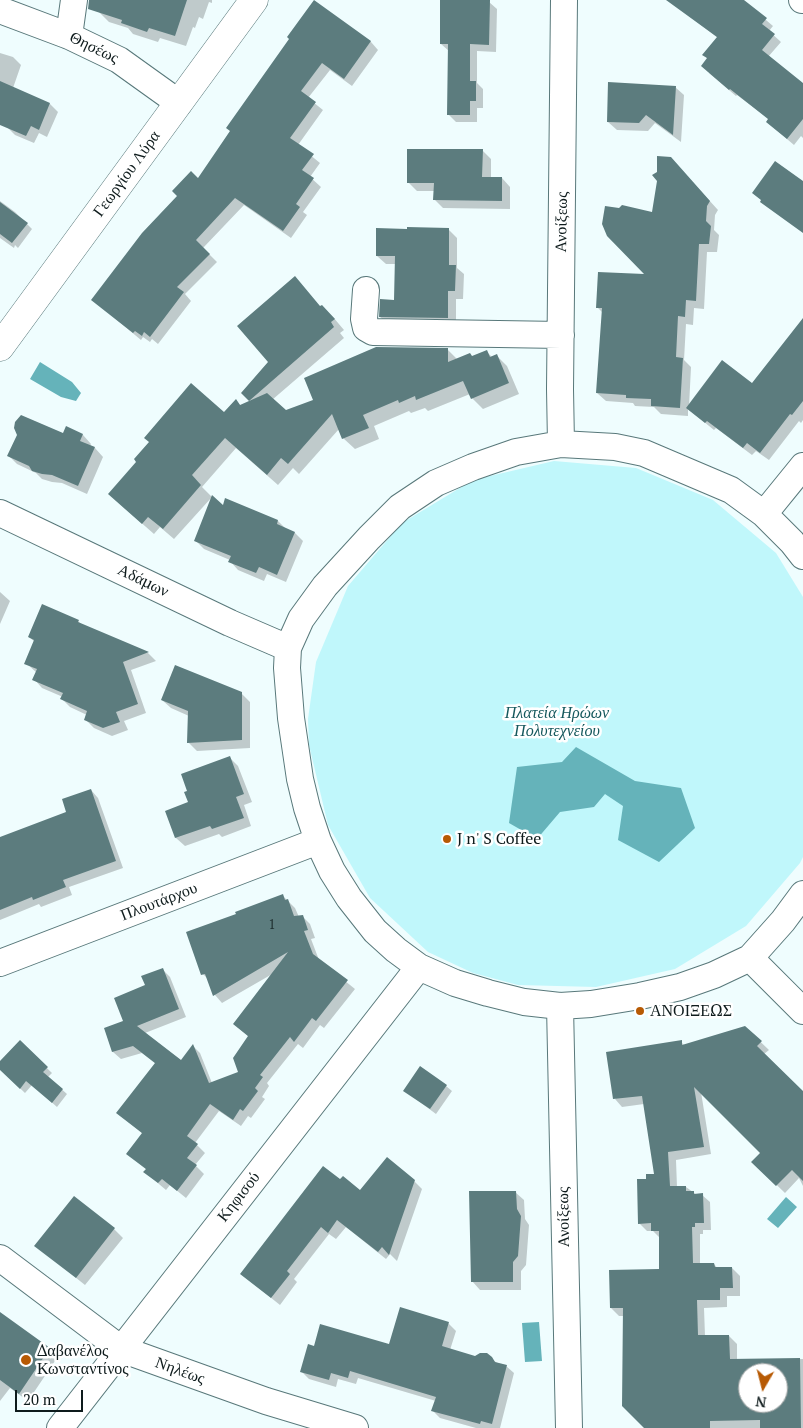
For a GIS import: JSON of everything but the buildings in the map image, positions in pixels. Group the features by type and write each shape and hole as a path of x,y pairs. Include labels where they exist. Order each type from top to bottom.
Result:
{"main road":[{"name":"Γεωργίου Λύρα","path":"0,347 254,0"}],"street":[{"path":"69,36 74,0"},
{"name":"Ανοίξεως","path":"561,444 564,0"},
{"name":"Θησέως","path":"0,10 69,36 119,60 179,103"},
{"path":"366,290 364,319 366,328 373,332 561,335"},
{"path":"803,556 764,514 731,490 644,453 615,447 561,444 516,452 473,467 436,484 400,507 368,538 325,586 301,619 288,648 288,689 299,771 307,808 318,841 332,871 349,898 375,931 419,967 455,983 524,1002 560,1006 618,1000 680,987 714,976 750,958 783,921 803,894"},
{"path":"764,514 803,466"},
{"name":"Αδάμων","path":"0,513 230,623 288,648"},
{"name":"Πλουτάρχου","path":"0,963 318,841"},
{"path":"750,958 803,1010"},
{"name":"Κηφισού","path":"60,1428 419,967"},
{"name":"Ανοίξεως","path":"560,1006 569,1428"},
{"name":"Νηλέως","path":"0,1258 121,1349 266,1401 355,1428"}],"green space":[{"name":"Πλατεία Ηρώων Πολυτεχνείου","path":"554,461 636,468 713,500 776,553 803,597 803,857 800,863 746,926 675,969 596,987 518,985 473,973 428,952 370,898 328,825 309,745 308,719 316,662 348,586 402,523 473,480"}],"shaded area":[{"path":"40,362 72,382 81,393 76,401 61,397 30,379"},
{"path":"576,747 635,781 681,788 695,828 659,862 618,840 623,806 605,794 594,807 560,812 537,839 509,823 517,767 562,762"},
{"path":"786,1197 797,1207 778,1228 767,1219"},
{"path":"539,1322 542,1361 525,1362 522,1323"}],"place":[{"name":"J n' S Coffee","path":"447,839"},
{"name":"ΑΝΟΙΞΕΩΣ","path":"640,1011"},
{"name":"Δαβανέλος Κωνσταντίνος","path":"26,1360"}]}
